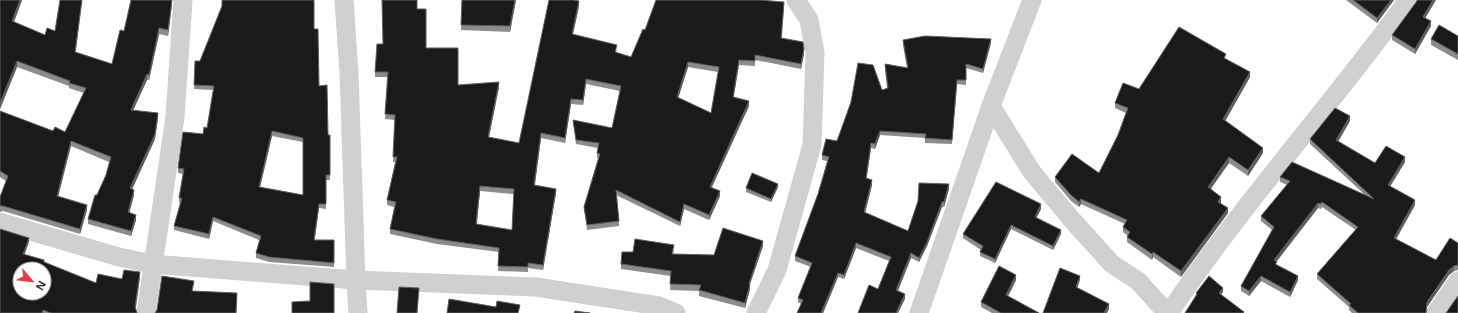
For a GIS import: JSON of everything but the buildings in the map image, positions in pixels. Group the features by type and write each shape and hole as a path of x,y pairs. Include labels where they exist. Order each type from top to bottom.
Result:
{"street":[{"path":"146,313 152,264 175,117 183,0"},
{"path":"344,0 349,73 358,313"},
{"path":"756,313 777,270 812,145 814,52 809,20 796,0"},
{"path":"919,313 991,106 1032,0"},
{"path":"991,106 1032,172 1073,221 1112,264 1138,281 1168,313 1200,267 1364,60 1408,0"},
{"path":"0,222 118,257 152,264 356,280 536,287 659,306 676,313"},
{"path":"1436,313 1458,281"}]}
